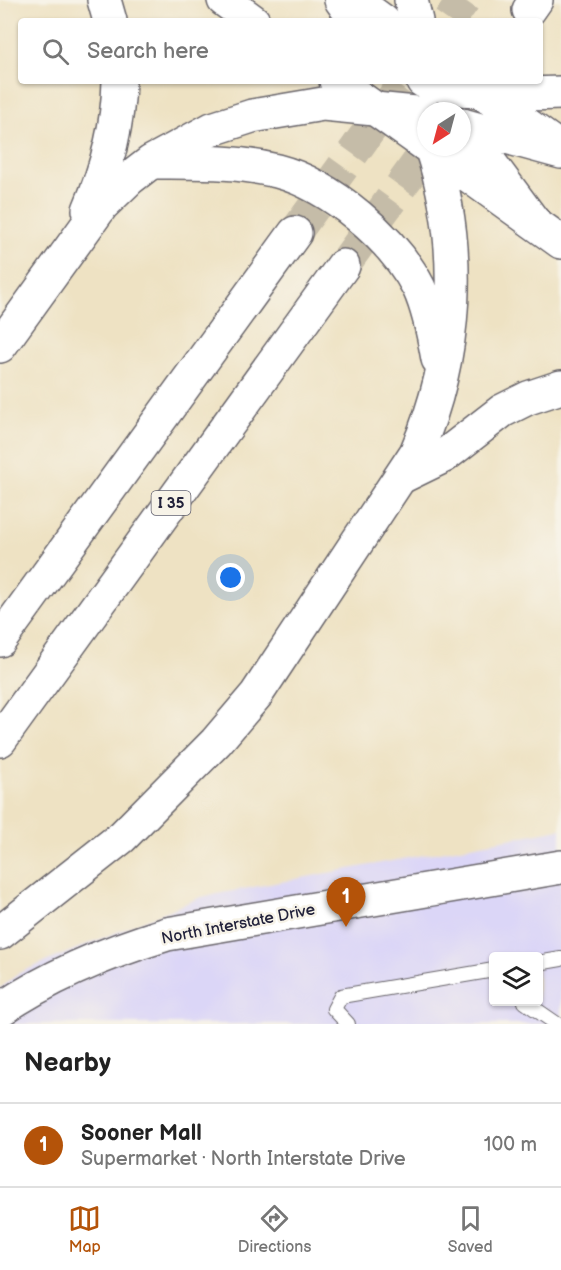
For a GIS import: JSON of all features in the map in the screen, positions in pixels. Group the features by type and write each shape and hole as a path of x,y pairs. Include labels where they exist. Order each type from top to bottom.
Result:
{"main road":[{"path":"104,0 110,18"},
{"path":"224,0 249,18"},
{"path":"341,0 354,18"},
{"path":"354,0 379,18"},
{"path":"411,0 415,18"},
{"path":"78,237 102,179 114,140 119,84"},
{"path":"340,84 374,108"},
{"path":"403,84 424,102"},
{"path":"471,106 519,95 561,93"},
{"path":"0,346 102,205 151,162 212,129 252,116 323,104 417,111"},
{"path":"471,123 561,151"},
{"path":"471,127 561,151"},
{"path":"471,137 533,221"},
{"path":"471,151 533,221 561,242"},
{"path":"0,933 122,837 216,742 256,694 401,477 429,422 442,378 450,329 452,262 440,156"},
{"path":"151,162 220,162 279,171 336,198 353,210 401,261 419,289 432,329 442,378"},
{"path":"0,640 295,233"},
{"name":"I 35","path":"0,740 343,266"},
{"path":"401,477 444,456 502,411 528,398 561,387"},
{"name":"North Interstate Drive","path":"0,1010 71,969 122,948 167,934 561,867"}],"lane":[{"path":"543,962 561,959"},
{"path":"348,1024 334,1009 341,996 489,974"},
{"path":"531,1006 557,1024"}],"shaded area":[{"path":"561,829 561,1024 0,1024 0,989 19,973 201,897"}],"tunnel":[{"path":"451,18 464,0"},
{"path":"295,233 403,84"},
{"path":"343,266 422,156"}],"place":[{"name":"Sooner Mall","path":"346,927"}]}
